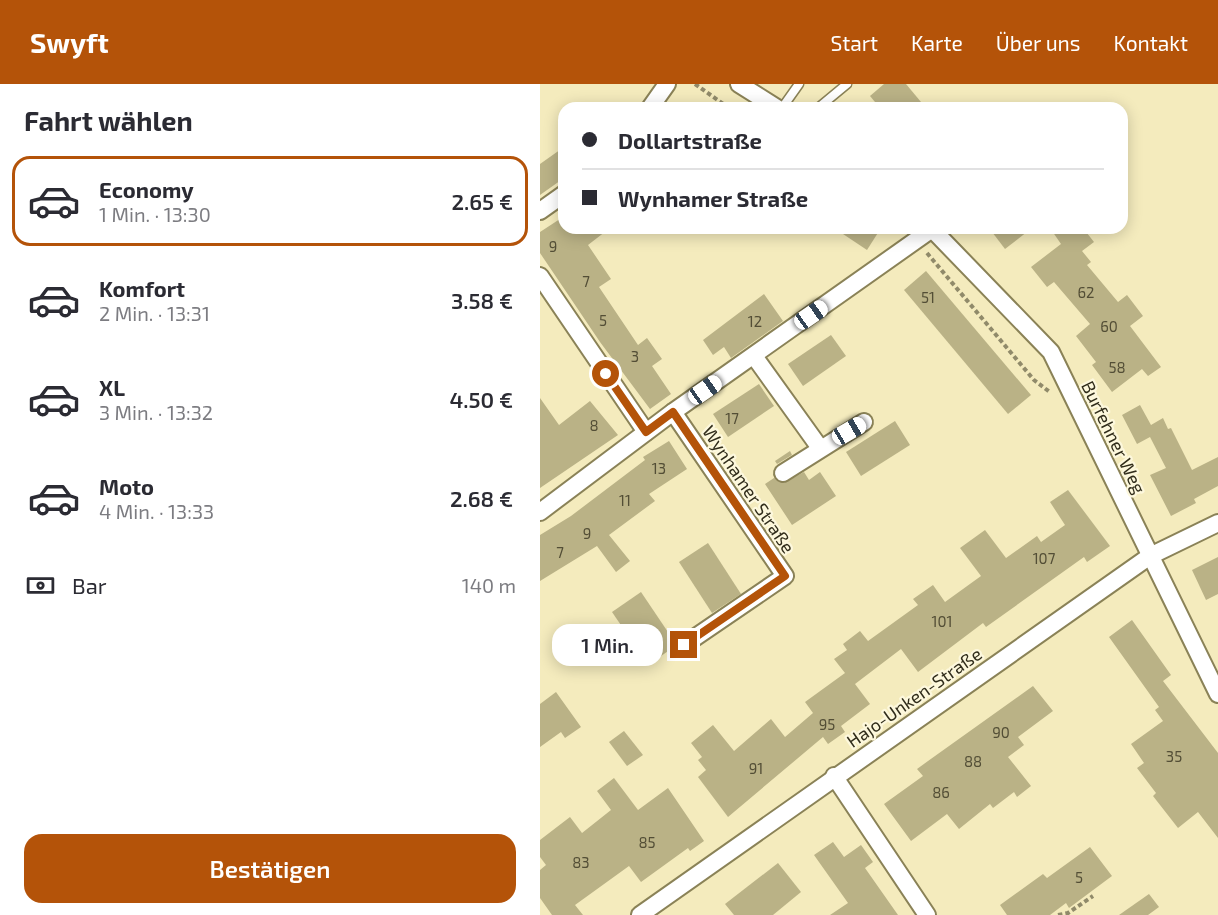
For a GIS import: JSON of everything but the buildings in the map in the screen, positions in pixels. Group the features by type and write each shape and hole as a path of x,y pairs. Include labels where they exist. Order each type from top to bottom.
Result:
{"street":[{"path":"654,102 667,84"},
{"path":"739,84 768,102"},
{"path":"540,211 558,198"},
{"path":"540,512 673,412 924,234"},
{"name":"Burfehner Weg","path":"938,234 1051,352 1218,694"},
{"path":"540,276 646,432"},
{"path":"754,356 820,448"},
{"name":"Wynhamer Straße","path":"673,412 785,576 684,645"},
{"name":"Wynhamer Straße","path":"783,473 864,422"},
{"name":"Hajo-Unken-Straße","path":"640,915 834,776 1150,556 1218,523"},
{"path":"834,776 927,915"}],"lane":[{"path":"786,102 799,84"},
{"path":"825,102 847,84"}],"path":[{"path":"695,84 720,102"},
{"path":"906,247 926,251 1034,380 1057,397"},
{"path":"1058,915 1068,913 1093,896"}],"route":[{"path":"606,374 646,432 673,412 785,576 684,645"}]}
